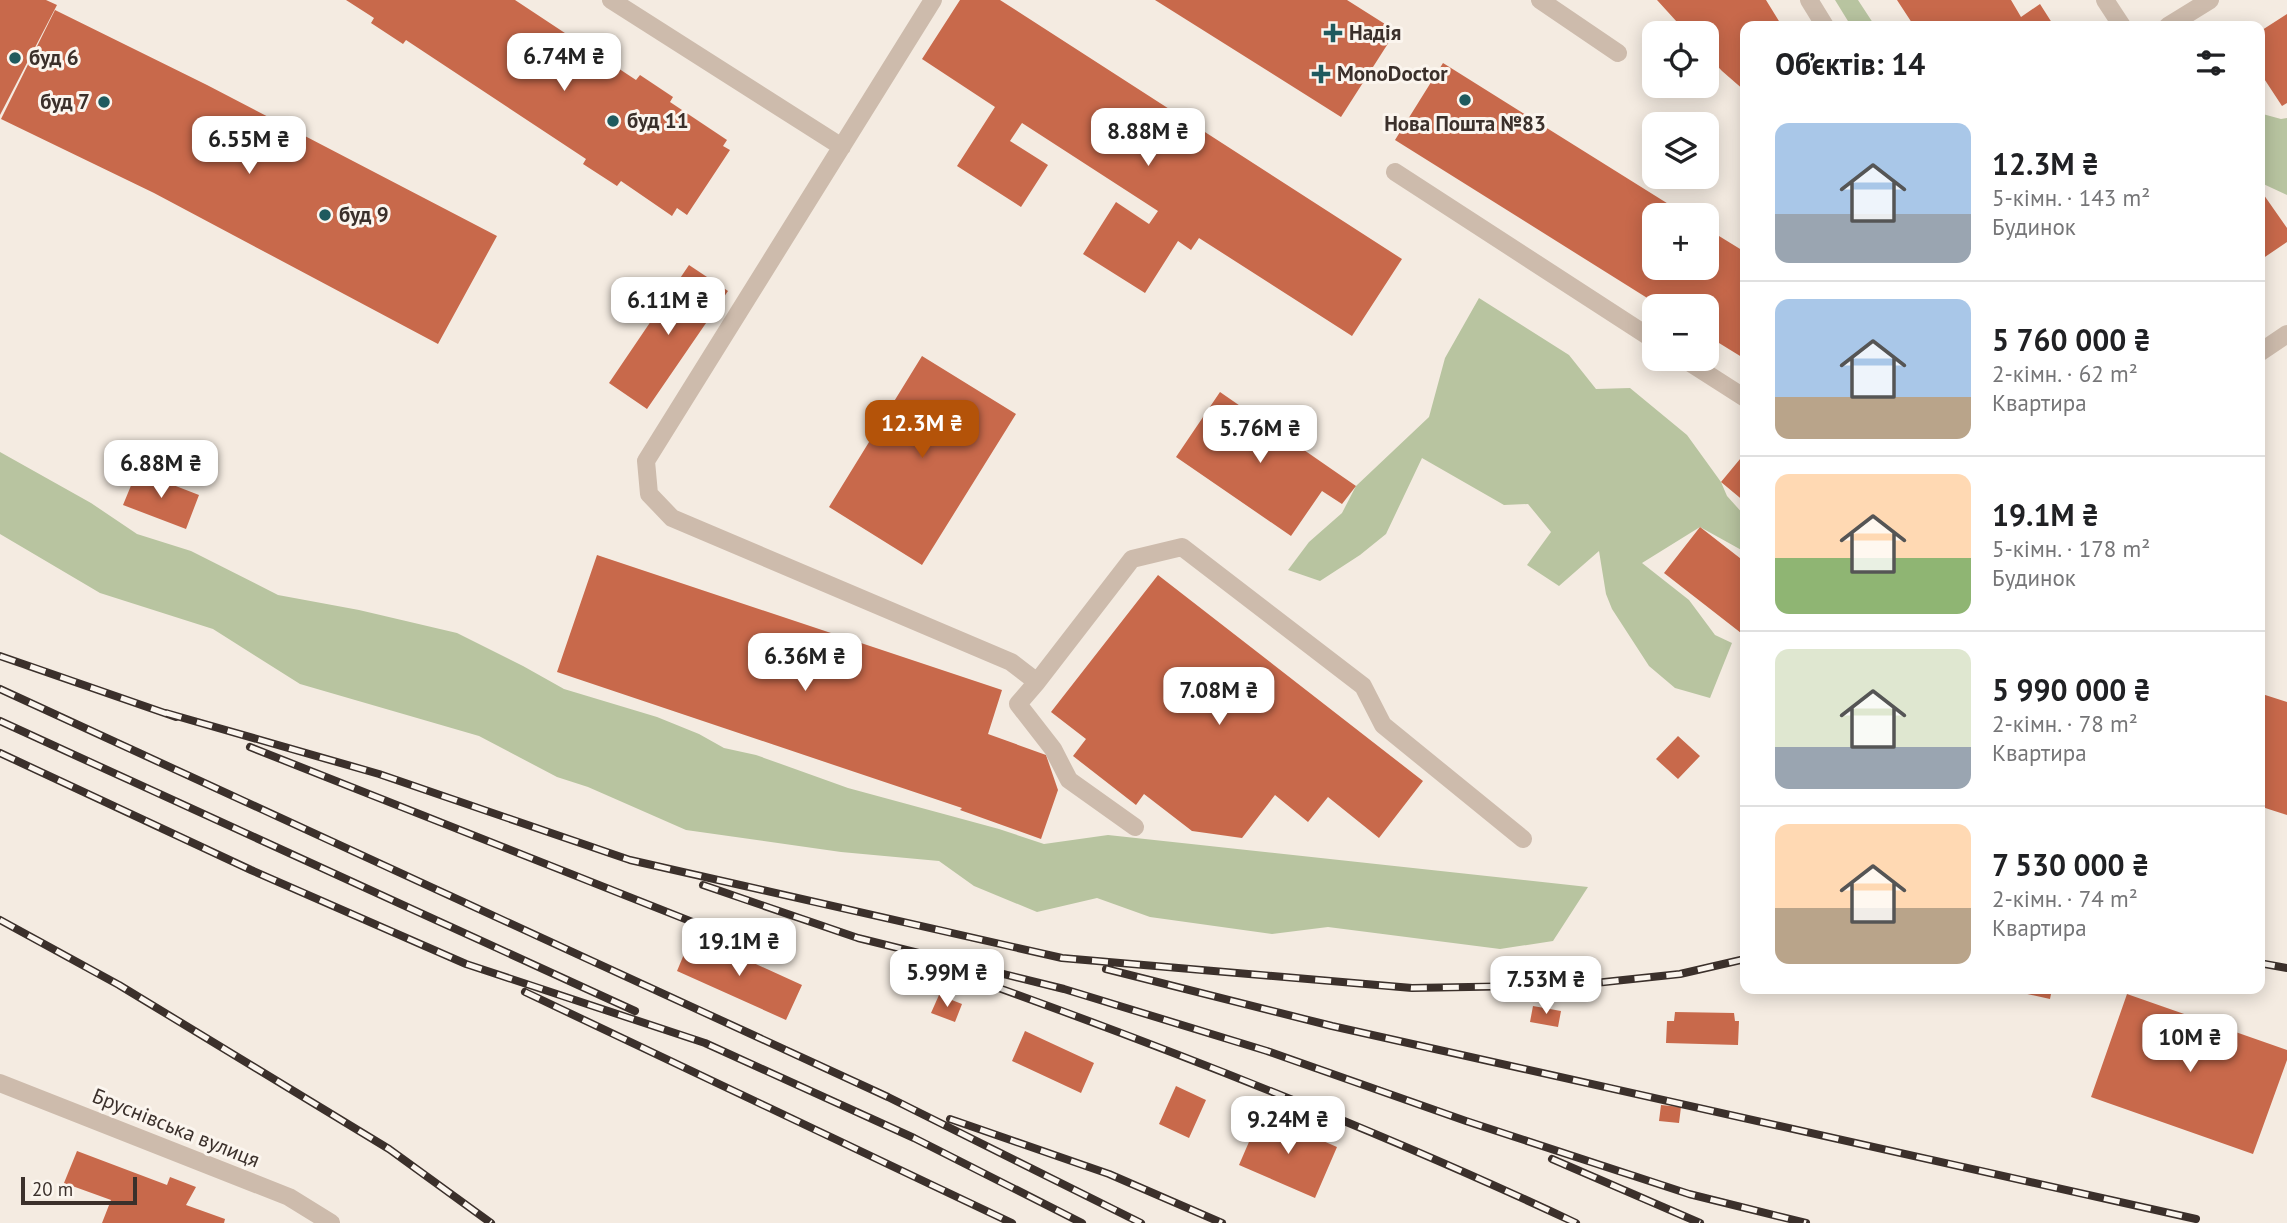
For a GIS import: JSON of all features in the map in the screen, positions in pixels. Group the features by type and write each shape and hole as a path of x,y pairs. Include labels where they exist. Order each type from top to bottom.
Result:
{"street":[{"path":"611,0 842,147"},
{"path":"933,0 646,461 649,494 673,518 1011,662 1037,682"},
{"path":"1539,0 1618,53"},
{"path":"1809,0 1822,21"},
{"path":"2105,0 2119,21"},
{"path":"2176,21 2210,0"},
{"path":"1395,172 1642,332"},
{"path":"2265,349 2287,334"},
{"path":"1703,371 1740,395"},
{"path":"1135,827 1069,780 1053,749 1018,704 1132,559 1182,547 1363,686 1383,725 1524,839"},
{"name":"Бруснівська вулиця","path":"0,1083 289,1197 331,1223"}],"green space":[{"path":"1835,0 1858,0 1872,21 1848,21"},
{"path":"2265,115 2287,118 2287,195 2265,185"},
{"path":"1479,298 1569,355 1596,389 1630,388 1687,435 1721,482 1727,496 1740,510 1740,549 1700,527 1642,563 1689,600 1715,635 1732,643 1710,698 1675,688 1649,666 1612,609 1606,594 1599,551 1559,586 1527,565 1551,532 1528,504 1504,505 1422,458 1386,534 1320,581 1288,570 1309,542 1342,513 1356,486 1429,417 1445,358"},
{"path":"0,452 91,503 137,534 191,551 278,595 359,610 457,633 564,689 657,717 699,734 724,748 756,755 848,788 1044,844 1108,835 1588,887 1553,941 1500,949 1328,927 1272,934 1150,917 1097,898 1037,912 974,886 939,861 841,852 686,830 588,787 557,777 479,736 300,684 213,629 100,593 0,534"}],"building":[{"name":"буд 6","path":"0,0 46,0 57,5 0,115"},
{"name":"буд 11","path":"346,0 515,0 636,80 640,75 673,97 670,102 727,140 723,146 730,150 687,215 677,208 672,216 621,181 617,186 583,164 586,159 406,40 403,44 371,23 374,18"},
{"path":"960,0 1000,0 1402,259 1352,336 1199,238 1191,250 1178,241 1145,293 1083,254 1116,202 1149,224 1158,211 1022,123 1010,141 1048,165 1021,207 957,166 995,107 922,59"},
{"name":"MonoDoctor","path":"1155,0 1347,0 1396,31 1341,117"},
{"path":"1657,0 1766,0 1779,21 1740,21 1740,87 1719,68 1719,21 1676,21"},
{"path":"1897,0 2011,0 2021,17 2040,4 2051,21 1911,21"},
{"name":"буд 9","path":"55,10 207,85 497,236 438,344 154,193 1,119"},
{"path":"2287,14 2287,103 2282,106 2265,80 2265,28"},
{"path":"1443,63 1667,203 1642,203 1642,280 1719,280 1719,236 1740,249 1740,356 1719,343 1719,294 1642,295 1395,140"},
{"path":"2265,197 2287,228 2287,242 2265,257"},
{"path":"689,265 728,291 647,409 609,383"},
{"path":"922,356 1016,414 922,565 829,507"},
{"path":"1220,392 1356,486 1342,504 1322,491 1291,536 1176,457"},
{"path":"1740,459 1740,498 1721,482"},
{"path":"137,471 199,495 186,529 123,505"},
{"path":"1700,527 1740,558 1740,632 1664,573"},
{"path":"597,555 1002,690 988,734 1046,755 1058,790 1041,839 960,810 962,808 557,672"},
{"path":"1158,575 1423,781 1379,838 1328,797 1308,822 1275,795 1242,838 1192,831 1144,794 1136,805 1073,756 1086,739 1051,712"},
{"path":"2265,695 2287,702 2287,815 2265,808"},
{"path":"1678,736 1700,756 1678,779 1656,759"},
{"path":"692,935 802,985 786,1020 677,971"},
{"path":"2028,994 2051,994 2050,999"},
{"path":"2127,994 2287,1050 2287,1060 2253,1154 2091,1097"},
{"path":"939,995 962,1004 955,1022 931,1013"},
{"path":"1533,1006 1561,1011 1558,1027 1530,1022"},
{"path":"1675,1012 1734,1013 1735,1021 1739,1021 1738,1045 1666,1043 1667,1021 1674,1021"},
{"path":"1025,1031 1094,1063 1081,1093 1012,1061"},
{"path":"1176,1086 1206,1100 1189,1138 1159,1124"},
{"path":"1661,1105 1681,1107 1679,1123 1659,1121"},
{"path":"1261,1114 1337,1147 1315,1198 1239,1165"},
{"path":"77,1151 167,1185 170,1177 196,1187 186,1205 225,1219 224,1223 102,1223 111,1200 64,1183"}],"railway":[{"path":"0,656 176,717"},
{"path":"0,689 888,1097 1141,1223"},
{"path":"166,713 379,774 630,860 1062,958 1412,988 1576,985 1680,974 1740,960"},
{"path":"0,721 635,1011"},
{"path":"250,747 771,953"},
{"path":"0,753 251,870 466,964 705,1043 914,1138 1082,1223"},
{"path":"703,885 858,938 1064,989 1267,1051 1466,1121 1689,1194 1806,1223"},
{"path":"0,920 119,985 389,1149 491,1223"},
{"path":"2265,964 2287,968"},
{"path":"940,967 1261,1087 1420,1153 1576,1223"},
{"path":"1106,969 1332,1026 2196,1219"},
{"path":"525,992 1012,1223"},
{"path":"950,1119 1109,1174 1222,1223"},
{"path":"1552,1159 1700,1223"}],"place":[{"name":"Надія","path":"1333,33"},
{"name":"буд 6","path":"15,58"},
{"name":"MonoDoctor","path":"1321,74"},
{"name":"Нова Пошта №83","path":"1465,100"},
{"name":"буд 7","path":"104,102"},
{"name":"буд 11","path":"613,121"},
{"name":"буд 9","path":"325,215"}]}
